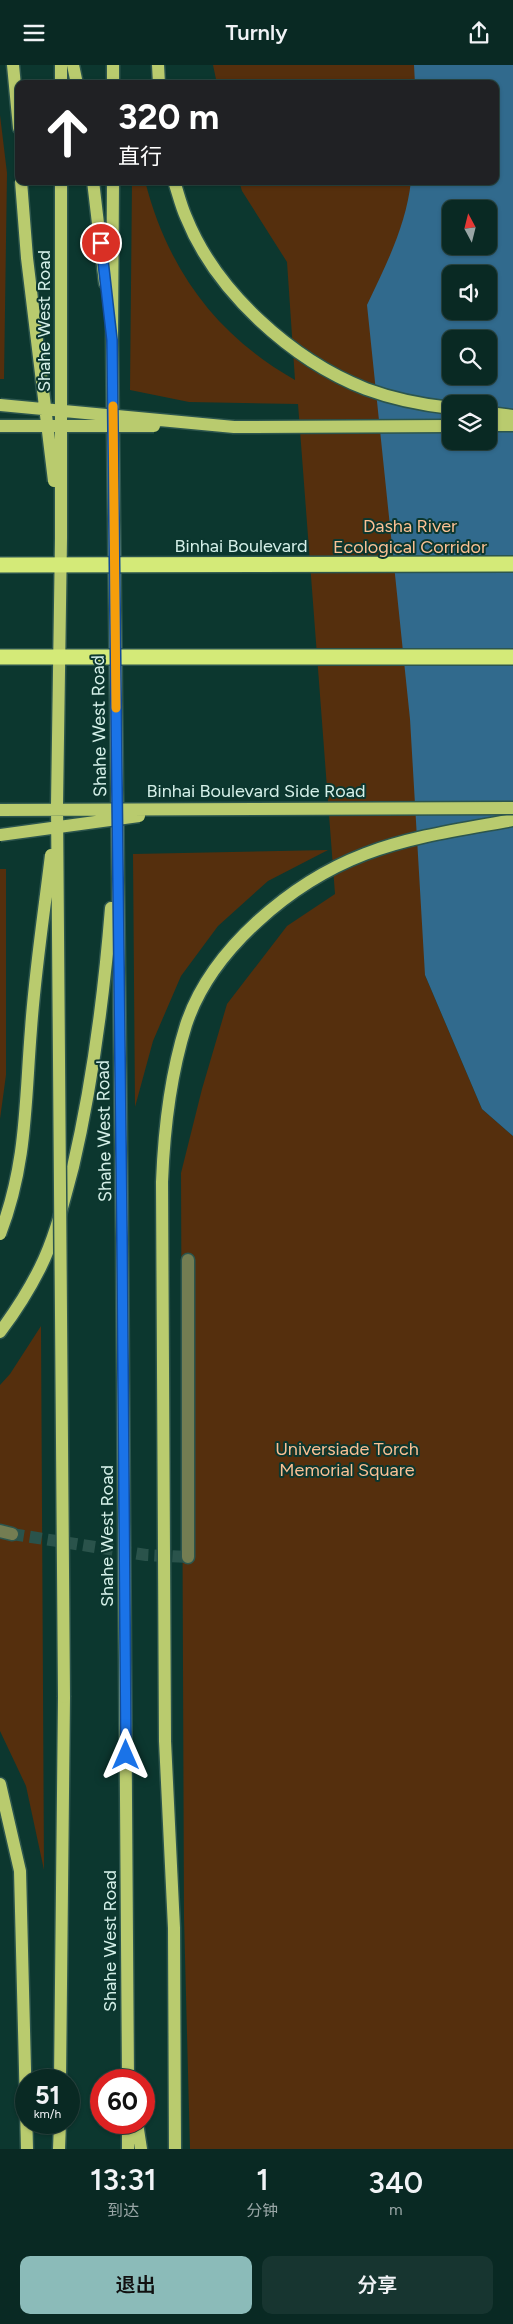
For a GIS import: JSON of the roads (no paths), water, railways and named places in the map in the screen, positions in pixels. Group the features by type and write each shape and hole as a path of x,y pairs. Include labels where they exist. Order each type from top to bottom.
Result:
{"highway":[{"name":"Binhai Boulevard","path":"0,565 513,564"},
{"path":"0,657 513,657"}],"main road":[{"path":"13,65 15,86"},
{"path":"61,65 61,80"},
{"path":"73,65 76,80"},
{"path":"113,65 113,80"},
{"path":"158,65 159,80"},
{"path":"22,185 27,258 61,538"},
{"name":"Shahe West Road","path":"60,2069 64,1697 58,805 61,538 61,185"},
{"path":"93,185 112,340"},
{"name":"Shahe West Road","path":"113,185 112,340 129,2069"},
{"path":"175,185 186,219 212,264 241,303 275,333 313,362 366,389 442,407"},
{"path":"0,405 234,427"},
{"path":"497,414 513,416"},
{"path":"0,426 442,425"},
{"path":"497,425 513,425"},
{"path":"0,1234 9,1211 21,1164 34,992 58,805"},
{"name":"Binhai Boulevard Side Road","path":"0,810 513,808"},
{"path":"0,835 155,813 209,809"},
{"path":"175,2149 174,1928 165,1741 162,1192 168,1102 176,1060 187,1023 202,991 220,965 244,935 271,909 299,887 331,868 366,853 398,844 513,820"},
{"path":"0,1332 17,1309 41,1267 63,1204 81,1131 93,1068 105,983 118,833"},
{"path":"0,1784 20,1871 27,2149"},
{"path":"59,2149 60,2134"},
{"path":"128,2134 128,2149"},
{"path":"139,2134 141,2149"}],"lane":[{"path":"188,1260 188,1557"}],"water":[{"path":"414,65 513,65 513,1136 482,1109 425,975 410,719 367,305 388,260 405,214 410,185 499,185 499,80 415,80"}],"tunnel":[{"path":"12,1534 146,1555 188,1557"}],"park label":[{"name":"Dasha River Ecological Corridor","path":"410,536"},
{"name":"Universiade Torch Memorial Square","path":"347,1460"}]}
